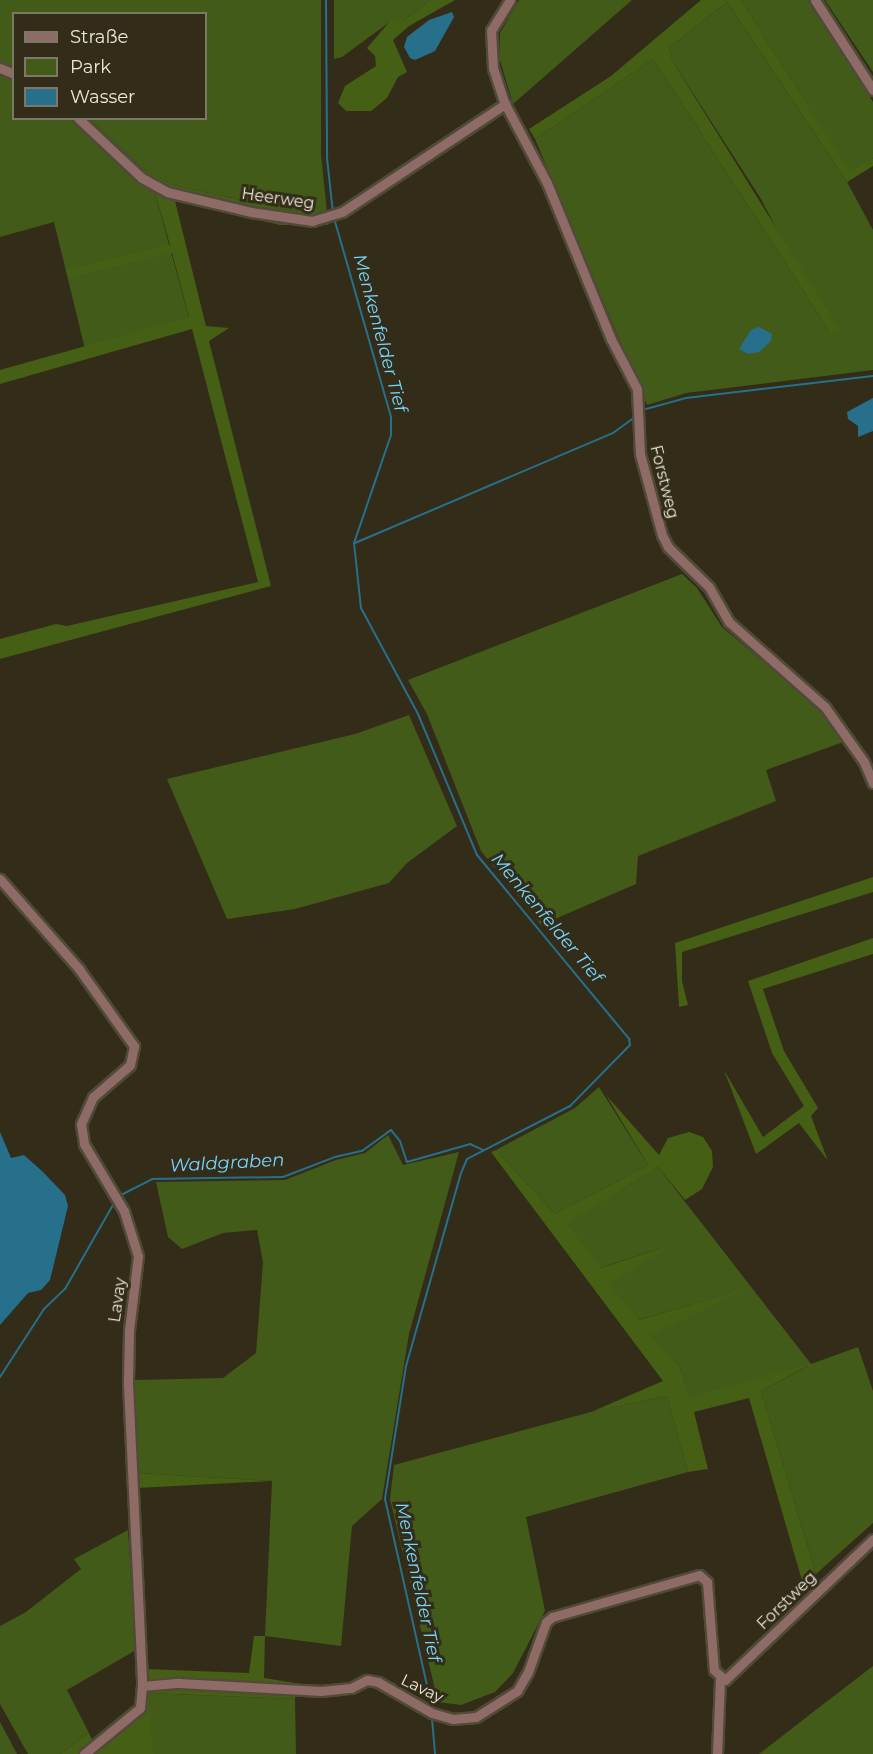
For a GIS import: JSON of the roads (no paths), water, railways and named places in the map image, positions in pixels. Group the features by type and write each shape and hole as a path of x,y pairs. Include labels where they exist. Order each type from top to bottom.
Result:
{"street":[{"name":"Forstweg","path":"510,0 491,30 493,68 505,104 547,183 611,339 637,389 640,454 668,546 709,587 740,633 825,707 864,762 873,783"},
{"path":"815,0 873,90"},
{"name":"Heerweg","path":"80,120 142,178 167,192 282,218 328,218 342,212 505,104"},
{"name":"Lavay","path":"0,879 79,969 125,1031 135,1053 130,1065 86,1106 81,1124 84,1144 124,1211 138,1256 129,1329 128,1384 142,1686 141,1707 84,1754"},
{"name":"Forstweg","path":"720,1680 729,1678 873,1539"},
{"name":"Lavay","path":"142,1686 179,1683 321,1691 351,1688 367,1680 378,1682 432,1713 453,1719 476,1717 517,1691 528,1672 546,1622 552,1617 704,1576 714,1670 720,1680"},
{"path":"717,1754 720,1680"}],"water":[{"path":"452,12 454,17 435,51 415,60 410,58 404,47 407,37 429,20"},
{"path":"759,327 772,334 771,341 759,352 748,354 739,349 751,330"},
{"path":"873,398 873,431 858,437 858,426 848,419 847,412"},
{"path":"0,1132 11,1158 24,1155 65,1195 68,1206 50,1280 41,1290 28,1293 0,1325"}],"waterway":[{"name":"Menkenfelder Tief","path":"326,0 327,158 333,213"},
{"name":"Menkenfelder Tief","path":"334,218 391,417 391,435 354,543 361,608 418,714 477,855 629,1039 630,1045 570,1106 467,1159 461,1173 406,1366 385,1499 432,1707"},
{"path":"646,409 686,398 873,376"},
{"path":"355,543 613,433 636,416"},
{"name":"Waldgraben","path":"121,1195 152,1179 283,1177 335,1157 362,1151 391,1130 400,1141 407,1162 470,1144 483,1150"},
{"name":"Waldgraben","path":"0,1377 44,1309 65,1289 114,1203"},
{"path":"432,1719 435,1754"}]}
